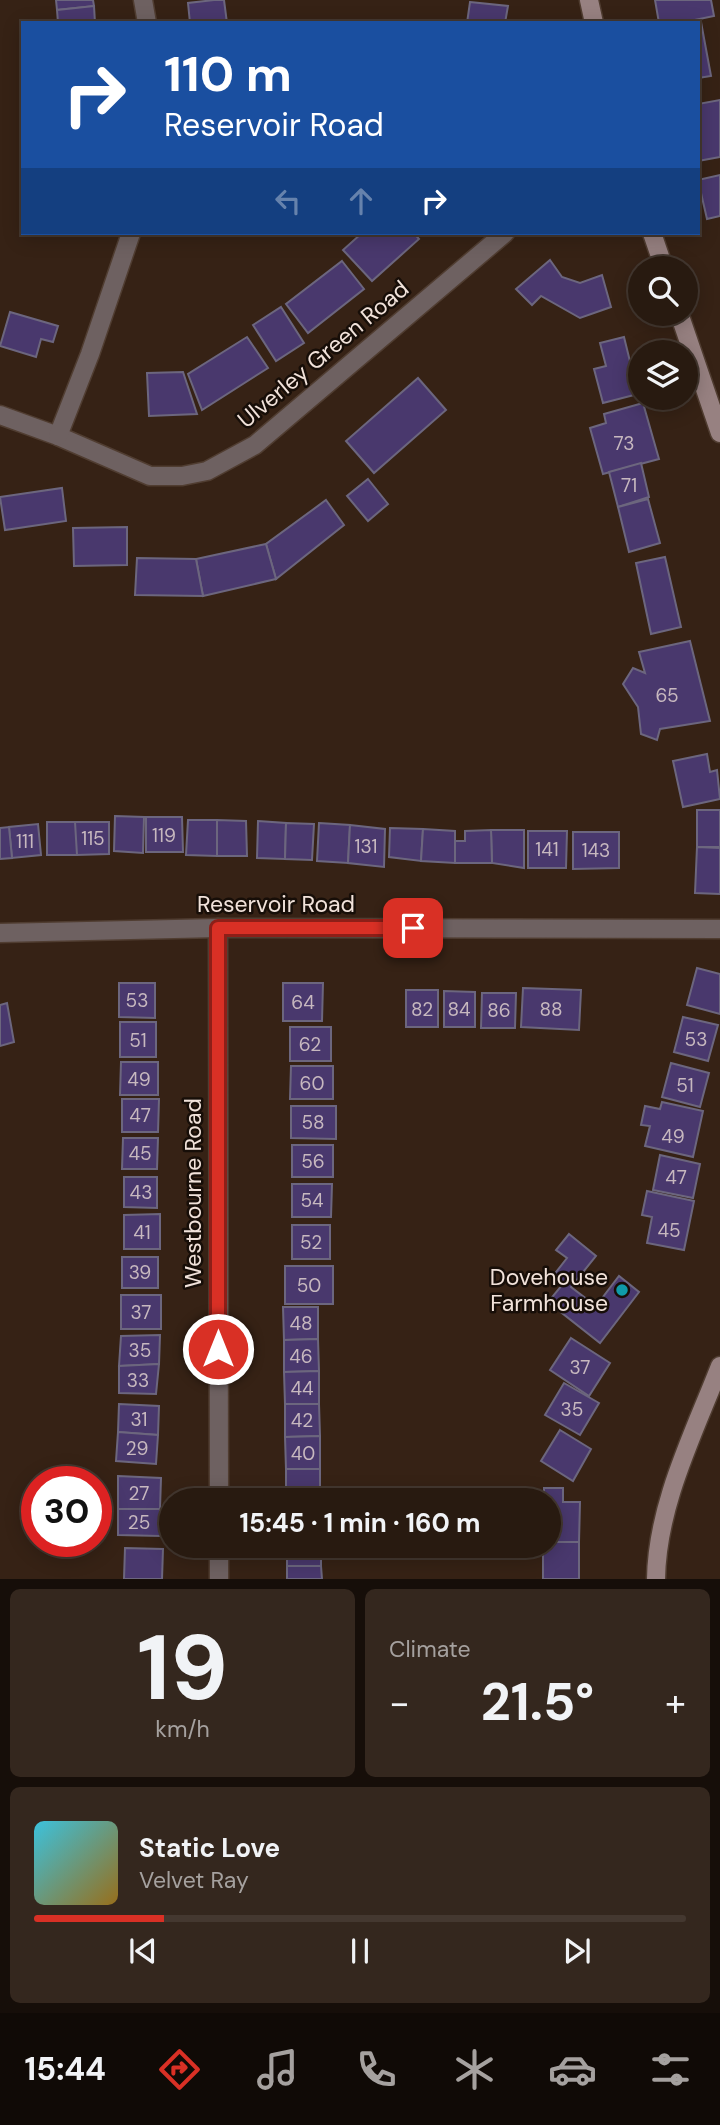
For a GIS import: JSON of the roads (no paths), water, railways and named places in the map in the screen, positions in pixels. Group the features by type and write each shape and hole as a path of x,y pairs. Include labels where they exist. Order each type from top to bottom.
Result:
{"street":[{"path":"144,0 147,21"},
{"path":"589,0 594,21"},
{"path":"58,436 90,354 130,235"},
{"name":"Ulverley Green Road","path":"0,415 58,436 150,476 183,476 207,471 255,445 503,235"},
{"path":"653,235 660,256"},
{"path":"683,326 720,433"},
{"name":"Reservoir Road","path":"0,933 218,928 720,929"},
{"name":"Westbourne Road","path":"218,928 219,1488"},
{"path":"656,1579 661,1539 675,1482 720,1366"},
{"path":"219,1558 219,1579"}],"place":[{"name":"Dovehouse Farmhouse","path":"622,1290"}]}
